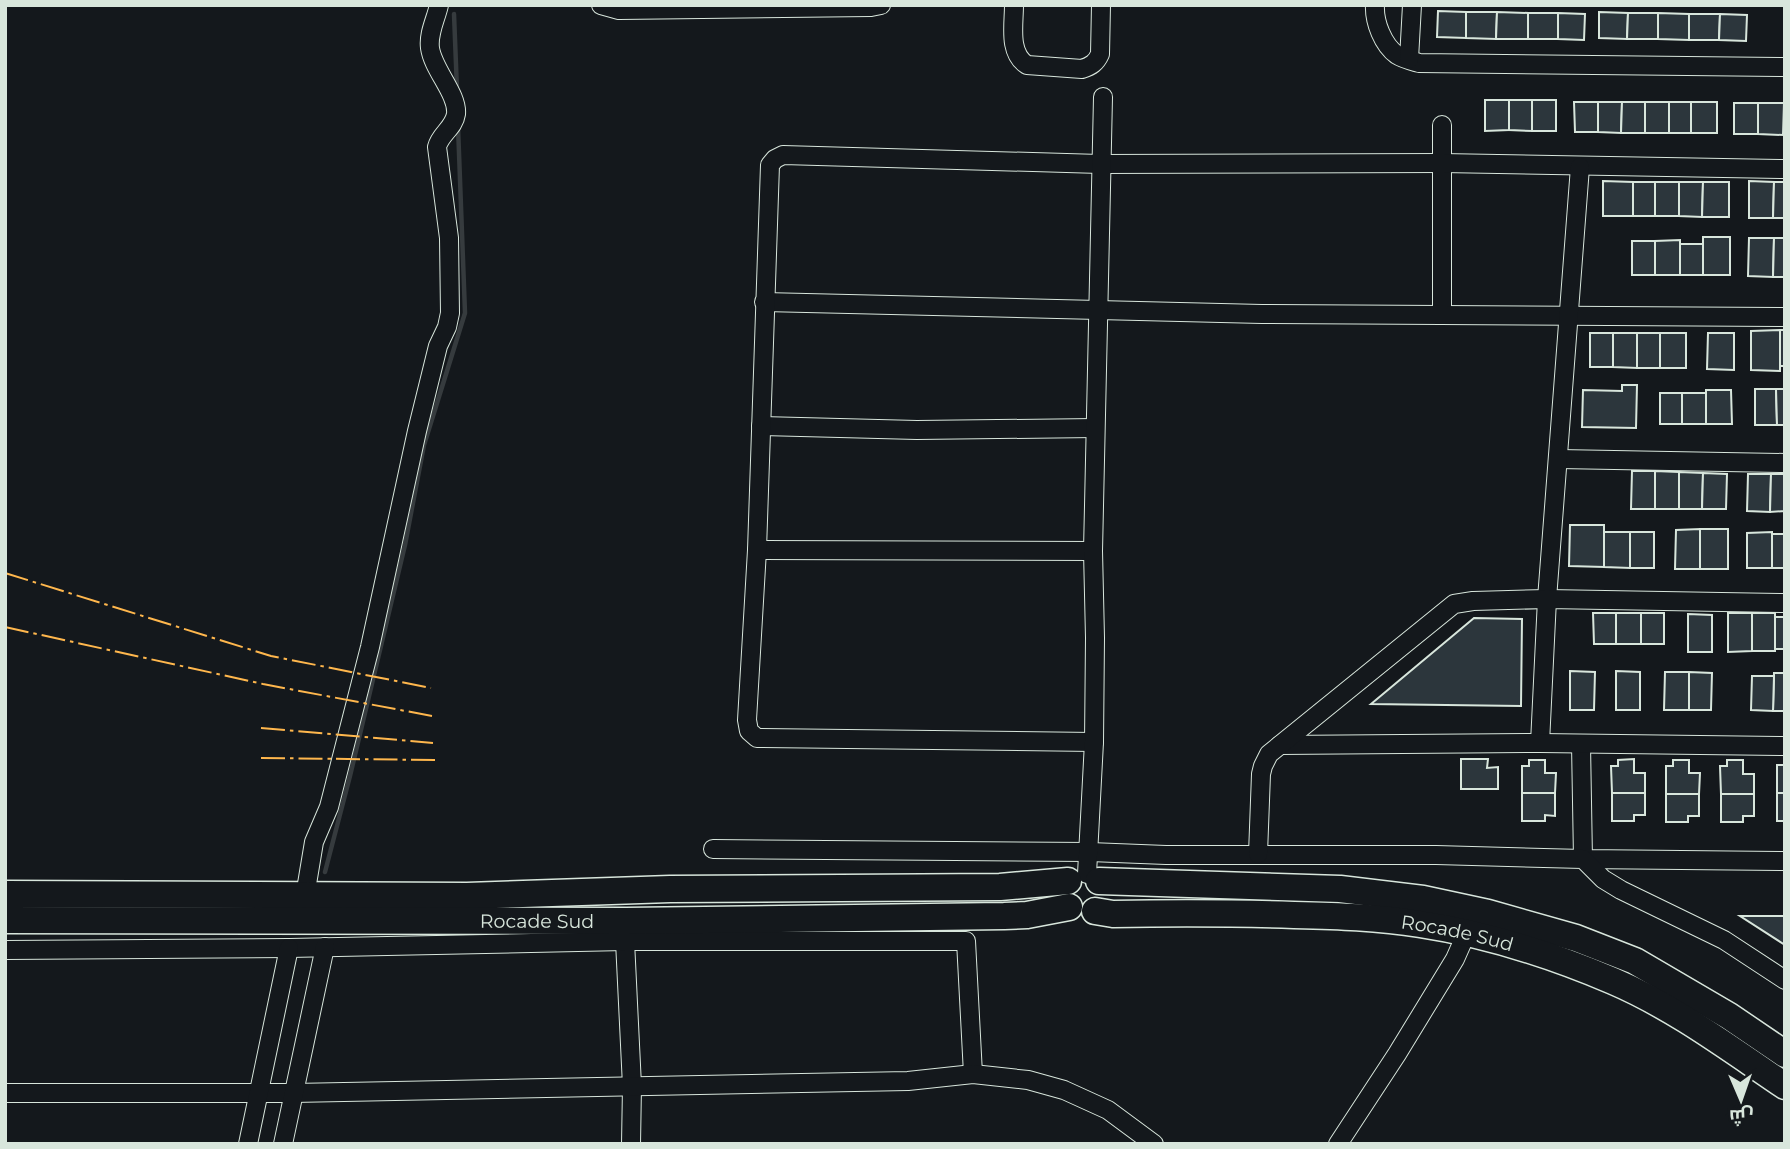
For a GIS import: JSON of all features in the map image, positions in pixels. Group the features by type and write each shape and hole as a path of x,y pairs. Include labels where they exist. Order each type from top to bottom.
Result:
{"highway":[{"name":"Rocade Sud","path":"5,920 612,922 1004,916 1027,915 1085,884"},
{"name":"Rocade Sud","path":"1085,884 1113,914 1238,913 1334,916 1420,924 1467,932 1559,960 1615,981 1713,1037 1785,1086"},
{"name":"Rocade Sud","path":"5,894 467,896 1085,884 1340,889 1423,899 1488,913 1576,938 1635,961 1729,1016 1785,1054"}],"street":[{"path":"305,896 314,842 329,807 370,647 417,431 438,346 450,313 449,238 437,147 456,114 455,102 439,73 430,46 430,33 440,5"},
{"path":"601,5 619,10 881,5"},
{"path":"1014,5 1014,46 1020,61 1027,65 1082,69 1097,61 1100,54 1101,5"},
{"path":"1375,5 1386,43 1398,56 1419,63 1785,67"},
{"path":"1409,60 1412,5"},
{"path":"1085,884 1094,742 1093,551 1103,97"},
{"path":"1442,125 1442,314"},
{"path":"1094,742 757,738 749,731 747,720 757,550 770,165 775,159 783,155 1100,164 1442,163 1785,169"},
{"path":"1540,743 1547,599 1580,167"},
{"path":"764,302 1262,314 1785,317"},
{"path":"761,426 917,430 1095,428"},
{"path":"1559,458 1785,463"},
{"path":"757,550 1093,551"},
{"path":"1258,854 1263,766 1269,754 1454,604 1547,599 1785,603"},
{"path":"1280,745 1540,743 1785,746"},
{"path":"1581,744 1583,859 1603,879 1621,890 1724,940 1785,981"},
{"path":"713,849 1085,884 1166,855 1785,861"},
{"path":"1338,1144 1455,959 1467,932"},
{"path":"625,941 632,1086 631,1144"},
{"path":"5,950 289,948 625,941 966,941 973,1074"},
{"path":"283,1144 325,947"},
{"path":"248,1144 289,948"},
{"path":"5,1093 293,1093 908,1081 973,1074 1028,1080 1064,1090 1108,1110 1153,1144"}],"building":[{"path":"1438,11 1466,12 1466,38 1437,37"},
{"path":"1466,12 1497,12 1496,39 1466,38"},
{"path":"1497,12 1528,13 1528,39 1496,39"},
{"path":"1599,12 1628,13 1627,39 1599,38"},
{"path":"1528,13 1558,13 1558,39 1528,39"},
{"path":"1558,13 1585,14 1584,40 1558,39"},
{"path":"1628,13 1658,13 1658,39 1627,39"},
{"path":"1658,13 1689,14 1689,40 1658,39"},
{"path":"1689,14 1720,14 1719,40 1689,40"},
{"path":"1720,14 1747,15 1746,41 1719,40"},
{"path":"1485,100 1509,100 1509,130 1485,131"},
{"path":"1509,100 1532,100 1532,131 1509,130"},
{"path":"1532,100 1556,100 1556,131 1532,131"},
{"path":"1574,102 1598,102 1598,132 1575,132"},
{"path":"1598,102 1622,102 1621,133 1598,132"},
{"path":"1622,102 1645,102 1645,133 1621,133"},
{"path":"1645,102 1669,102 1669,133 1645,133"},
{"path":"1669,102 1691,102 1691,133 1669,133"},
{"path":"1691,102 1717,102 1717,133 1691,133"},
{"path":"1734,103 1758,103 1758,134 1734,134"},
{"path":"1758,103 1784,103 1783,135 1758,134"},
{"path":"1603,181 1633,182 1633,216 1603,216"},
{"path":"1749,181 1774,182 1773,218 1749,218"},
{"path":"1633,182 1655,182 1655,216 1633,216"},
{"path":"1655,182 1679,182 1679,216 1655,216"},
{"path":"1679,182 1703,182 1702,217 1679,216"},
{"path":"1703,182 1729,182 1729,217 1702,217"},
{"path":"1774,182 1785,182 1785,218 1773,218"},
{"path":"1703,237 1730,237 1730,275 1703,275"},
{"path":"1749,238 1774,238 1773,277 1748,276"},
{"path":"1774,238 1785,238 1785,277 1773,277"},
{"path":"1680,240 1680,275 1655,275 1655,241"},
{"path":"1632,241 1655,241 1655,275 1632,275"},
{"path":"1680,244 1703,244 1703,275 1680,275"},
{"path":"1780,330 1785,330 1785,366 1780,366"},
{"path":"1780,330 1780,371 1751,370 1751,331"},
{"path":"1590,333 1613,333 1613,367 1590,367"},
{"path":"1613,333 1637,333 1637,368 1613,367"},
{"path":"1637,333 1660,333 1660,368 1637,368"},
{"path":"1660,333 1686,333 1686,368 1660,368"},
{"path":"1708,333 1734,333 1734,370 1707,369"},
{"path":"1622,385 1637,385 1636,428 1582,427 1583,390 1622,391"},
{"path":"1755,389 1776,389 1777,425 1755,425"},
{"path":"1776,389 1785,389 1785,425 1777,425"},
{"path":"1706,390 1731,390 1732,424 1706,424"},
{"path":"1660,393 1682,393 1682,424 1660,424"},
{"path":"1682,393 1706,393 1706,424 1682,424"},
{"path":"1632,471 1655,471 1655,509 1631,509"},
{"path":"1655,471 1679,472 1679,509 1655,509"},
{"path":"1679,472 1703,473 1702,509 1679,509"},
{"path":"1703,473 1727,474 1726,509 1702,509"},
{"path":"1748,474 1771,474 1770,512 1747,511"},
{"path":"1771,474 1785,474 1785,511 1770,512"},
{"path":"1570,525 1604,525 1604,567 1569,566"},
{"path":"1700,529 1700,569 1675,569 1676,530"},
{"path":"1700,529 1728,529 1728,569 1700,569"},
{"path":"1604,532 1630,532 1630,568 1604,567"},
{"path":"1630,532 1654,532 1654,568 1630,568"},
{"path":"1772,532 1772,568 1747,568 1747,533"},
{"path":"1772,534 1785,534 1785,568 1772,568"},
{"path":"1593,613 1616,613 1616,644 1594,644"},
{"path":"1616,613 1641,613 1641,644 1616,644"},
{"path":"1641,613 1664,613 1664,644 1641,644"},
{"path":"1728,613 1752,613 1752,651 1728,652"},
{"path":"1752,613 1775,613 1775,651 1752,651"},
{"path":"1688,614 1712,615 1712,652 1688,652"},
{"path":"1775,617 1785,617 1785,649 1775,649"},
{"path":"1474,618 1522,619 1521,706 1371,704"},
{"path":"1570,671 1595,672 1594,710 1570,710"},
{"path":"1616,671 1640,672 1640,710 1616,710"},
{"path":"1665,672 1689,672 1689,710 1664,710"},
{"path":"1689,672 1712,673 1711,710 1689,710"},
{"path":"1774,673 1785,673 1785,711 1773,711"},
{"path":"1752,676 1774,676 1773,711 1751,710"},
{"path":"1461,759 1488,759 1487,768 1498,767 1498,789 1461,789"},
{"path":"1634,759 1634,773 1645,773 1645,793 1612,793 1611,766 1618,766 1618,760"},
{"path":"1784,759 1785,793 1777,793 1777,765 1784,765"},
{"path":"1529,760 1545,760 1545,773 1556,773 1555,793 1522,793 1522,766 1529,766"},
{"path":"1673,760 1689,760 1689,773 1700,773 1699,794 1666,794 1666,766 1673,766"},
{"path":"1727,760 1743,760 1743,774 1754,774 1754,794 1721,794 1720,766 1727,766"},
{"path":"1522,793 1555,793 1555,816 1545,815 1545,821 1522,821"},
{"path":"1612,793 1645,793 1645,815 1634,815 1634,821 1612,821"},
{"path":"1777,793 1785,793 1785,821 1777,821"},
{"path":"1666,794 1699,794 1699,816 1688,816 1688,822 1666,822"},
{"path":"1721,794 1754,794 1754,816 1743,816 1743,822 1721,822"},
{"path":"1740,916 1785,916 1785,945"}],"waterway":[{"path":"454,14 457,90"},
{"path":"325,872 405,545 424,445 465,313 458,126"}],"power":[{"path":"5,573 271,656 431,688"},
{"path":"5,627 263,684 432,716"},
{"path":"261,728 433,743"},
{"path":"261,758 435,760"}]}
